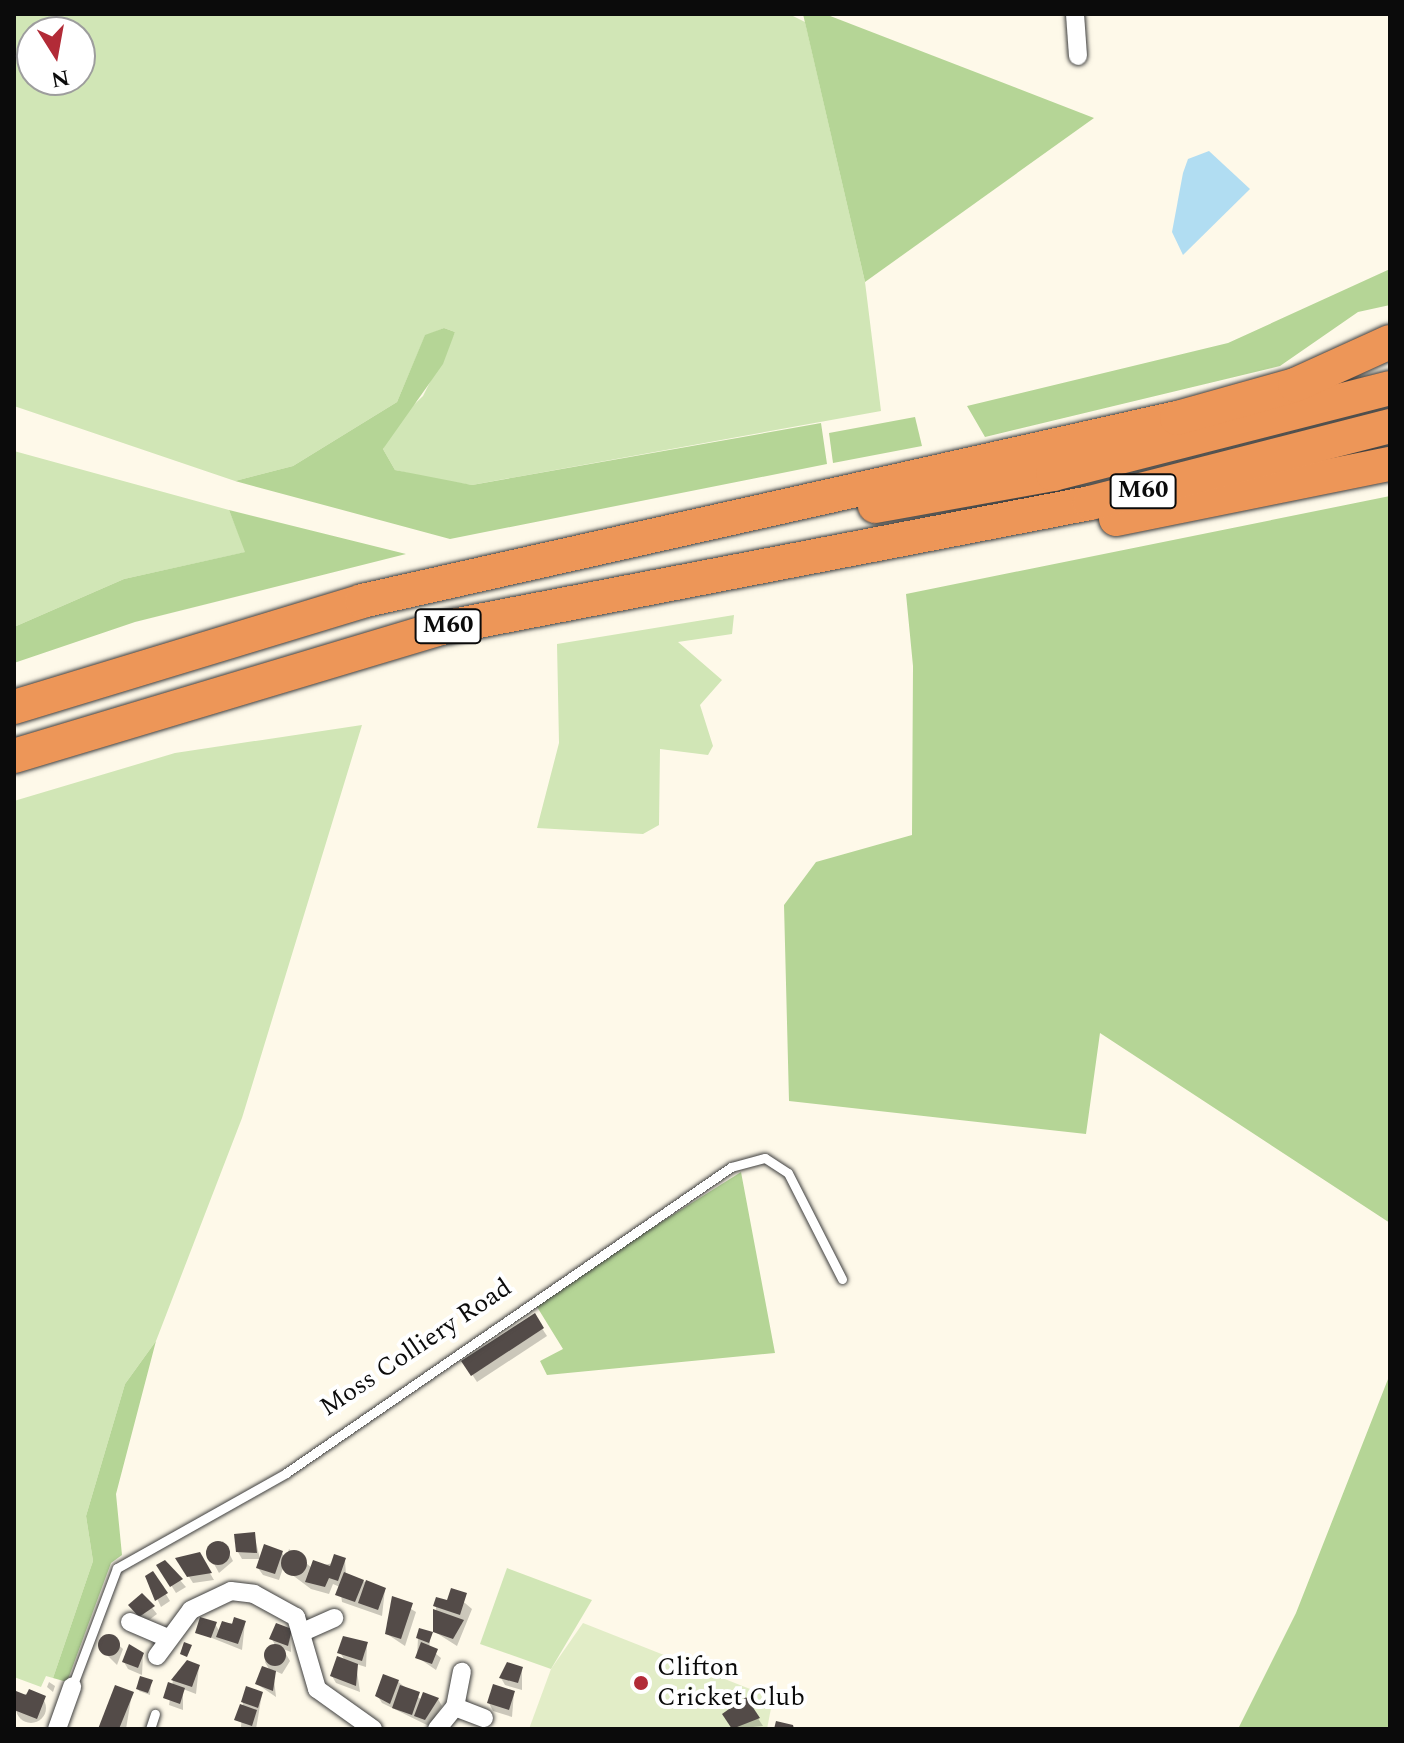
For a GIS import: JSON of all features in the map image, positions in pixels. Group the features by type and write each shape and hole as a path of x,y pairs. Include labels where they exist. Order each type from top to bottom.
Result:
{"highway":[{"name":"M60","path":"14,707 362,601 708,526 1177,418 1295,385 1390,342"},
{"name":"M60","path":"708,526 1053,474 1390,388"},
{"name":"M60","path":"14,756 437,629 893,543 1193,480 1390,426"},
{"name":"M60","path":"893,543 1044,531 1390,464"}],"street":[{"path":"1075,14 1078,56"},
{"path":"157,1656 165,1637 191,1610 231,1591 281,1606 305,1631 317,1689 373,1729"},
{"path":"305,1631 334,1618"},
{"path":"130,1622 165,1637"},
{"path":"437,1729 455,1707 462,1672"},
{"name":"Moss Colliery Road","path":"57,1729 72,1687"},
{"path":"455,1707 484,1718"}],"lane":[{"name":"Moss Colliery Road","path":"72,1687 117,1568 286,1473 731,1167 765,1158 788,1173 842,1279"},
{"path":"150,1729 155,1714"}],"green space":[{"path":"14,14 789,14 805,22 865,282 881,411 472,485 433,479 395,470 383,449 396,422 423,396 455,332 444,328 425,336 397,402 293,466 235,481 14,406"},
{"path":"803,14 825,14 1094,118 865,282"},
{"path":"1390,269 1390,305 1358,312 1280,366 985,437 967,406 1228,343"},
{"path":"444,328 455,332 443,364 383,449 395,470 472,485 821,423 827,464 450,539 235,481 293,466 397,402 425,335"},
{"path":"915,417 922,446 833,463 829,433"},
{"path":"14,451 229,510 246,552 124,579 14,627"},
{"path":"1390,496 1390,1223 1100,1033 1086,1134 789,1101 784,905 816,862 912,835 913,666 906,594"},
{"path":"229,510 406,554 135,622 14,663 14,627 124,579 245,552"},
{"path":"734,615 732,634 678,642 722,680 700,705 713,746 708,755 660,749 659,825 643,834 537,828 559,743 557,644"},
{"path":"362,725 242,1118 156,1341 125,1384 86,1516 93,1561 53,1678 46,1676 41,1687 14,1677 14,801 175,753"},
{"path":"741,1172 775,1353 547,1375 540,1361 563,1349 534,1302"},
{"path":"156,1341 116,1494 122,1555 111,1563 67,1682 53,1678 93,1561 86,1516 125,1384"},
{"path":"1390,1374 1390,1729 1238,1729 1296,1613"},
{"path":"507,1568 592,1600 551,1669 480,1644"},
{"name":"Clifton Cricket Club","path":"583,1623 773,1698 767,1729 529,1729 551,1669"}],"water":[{"path":"1209,151 1250,189 1183,255 1172,232 1183,173 1188,159"}],"building":[{"path":"535,1313 544,1328 471,1376 461,1361"},
{"path":"255,1532 257,1553 236,1552 234,1534"},
{"path":"218,1541 226,1545 230,1553 226,1561 218,1565 210,1561 206,1553 210,1545"},
{"path":"264,1544 283,1551 275,1574 256,1568"},
{"path":"294,1550 303,1554 307,1563 303,1572 294,1576 285,1572 281,1563 285,1554"},
{"path":"200,1552 212,1573 187,1577 175,1558"},
{"path":"334,1554 346,1558 338,1581 329,1578 325,1587 305,1582 313,1560 330,1566"},
{"path":"165,1560 183,1579 170,1587 156,1565"},
{"path":"153,1571 168,1593 155,1601 145,1576"},
{"path":"344,1572 364,1580 355,1602 335,1595"},
{"path":"366,1580 386,1588 378,1610 358,1603"},
{"path":"451,1588 467,1593 460,1615 433,1606 436,1597 447,1600"},
{"path":"142,1593 155,1606 139,1617 128,1605"},
{"path":"392,1596 413,1603 401,1639 385,1634"},
{"path":"433,1609 464,1620 453,1639 433,1632"},
{"path":"200,1617 217,1622 211,1638 195,1633"},
{"path":"234,1617 246,1621 238,1644 216,1637 222,1621 232,1624"},
{"path":"276,1623 292,1629 288,1646 269,1639"},
{"path":"419,1628 433,1632 429,1643 416,1638"},
{"path":"109,1634 120,1645 109,1656 98,1645"},
{"path":"343,1636 368,1642 362,1661 337,1653"},
{"path":"184,1642 192,1645 187,1657 180,1654"},
{"path":"421,1642 438,1649 432,1664 415,1658"},
{"path":"129,1644 144,1653 138,1668 122,1662"},
{"path":"275,1644 283,1647 286,1655 283,1663 275,1666 267,1663 264,1655 267,1647"},
{"path":"337,1656 358,1664 356,1686 330,1676"},
{"path":"187,1660 200,1665 192,1687 171,1680"},
{"path":"507,1662 523,1667 518,1683 499,1678"},
{"path":"262,1666 276,1671 273,1691 255,1684"},
{"path":"383,1674 399,1680 390,1704 375,1696"},
{"path":"140,1676 153,1680 148,1693 136,1689"},
{"path":"168,1682 185,1688 180,1704 163,1698"},
{"path":"493,1684 515,1691 509,1710 487,1703"},
{"path":"115,1685 134,1692 119,1729 98,1729"},
{"path":"400,1685 420,1692 412,1715 392,1708"},
{"path":"246,1686 263,1692 258,1708 241,1702"},
{"path":"29,1689 46,1696 37,1719 14,1710 16,1691 26,1695"},
{"path":"423,1692 439,1698 425,1720 414,1716"},
{"path":"746,1697 760,1718 732,1729 722,1714"},
{"path":"240,1704 257,1710 252,1726 234,1720"},
{"path":"776,1721 793,1725 794,1729 774,1729"}],"place":[{"name":"Clifton Cricket Club","path":"641,1683"}]}
